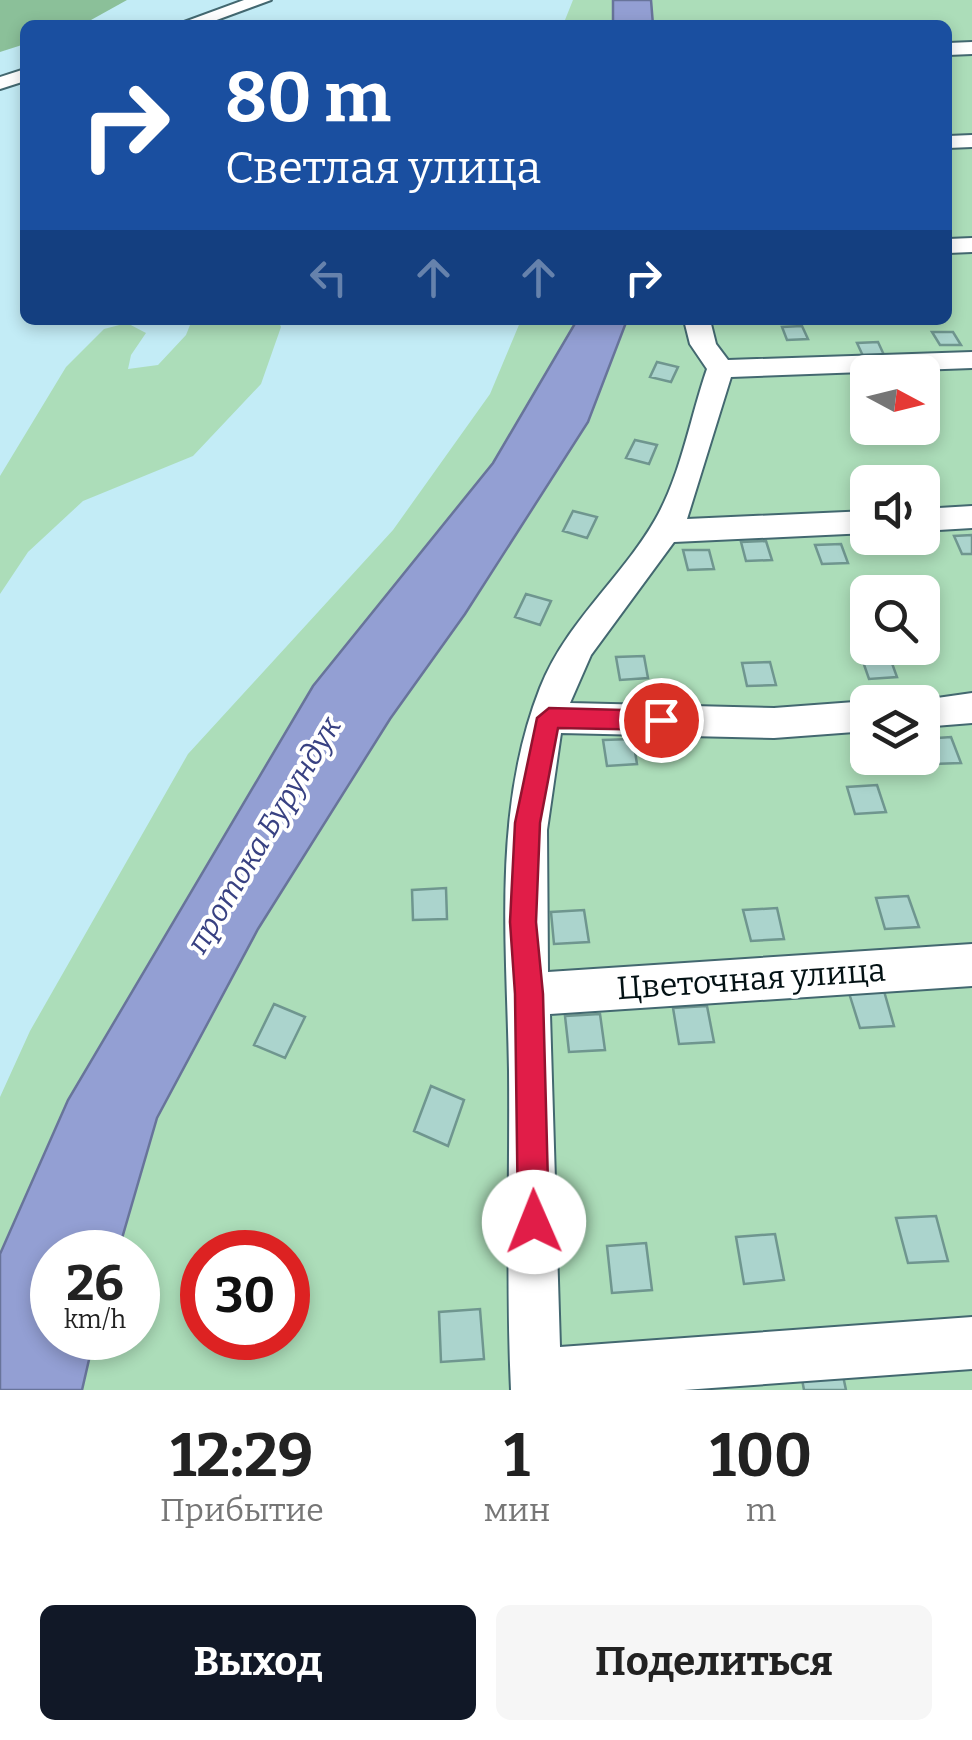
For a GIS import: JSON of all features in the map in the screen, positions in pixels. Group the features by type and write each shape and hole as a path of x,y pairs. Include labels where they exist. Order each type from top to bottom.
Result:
{"street":[{"path":"200,20 262,0"},
{"path":"698,325 704,344 720,369"},
{"path":"720,369 972,360"},
{"path":"720,369 664,532 594,617 574,650 549,718 528,823 523,922 529,994 537,1382 972,1343"},
{"path":"940,519 972,518"},
{"path":"664,532 850,523"},
{"path":"940,711 972,708"},
{"path":"549,718 774,723 850,717"},
{"name":"Цветочная улица","path":"529,994 972,965"}],"green space":[{"path":"0,0 127,0 91,20 20,20 20,46 0,52"},
{"path":"573,0 972,0 972,1390 0,1390 0,1097 30,1031 188,754 393,530 490,394 519,325 952,325 952,20 565,20"},
{"path":"131,325 146,333 131,355 128,369 158,365 186,335 190,325 281,327 261,384 193,456 83,501 28,552 0,594 0,476 66,367 104,329"}],"water":[{"path":"613,0 651,0 653,20 613,20"},
{"name":"протока Бурундук","path":"574,325 625,325 588,422 465,614 390,719 258,929 157,1118 124,1230 30,1230 30,1360 89,1360 82,1390 0,1390 0,1254 68,1100 313,686 493,463"}],"building":[{"path":"802,326 808,339 787,340 782,327"},
{"path":"932,332 953,332 961,345 940,345"},
{"path":"878,342 884,355 863,355 857,343"},
{"path":"657,362 678,367 671,382 650,377"},
{"path":"635,440 657,445 649,464 626,458"},
{"path":"573,511 597,517 587,538 563,531"},
{"path":"972,535 972,554 962,554 954,536"},
{"path":"766,541 772,560 746,561 741,542"},
{"path":"841,544 848,563 822,564 815,545"},
{"path":"683,550 709,550 714,569 688,570"},
{"path":"526,594 551,601 540,625 515,617"},
{"path":"644,656 648,678 620,680 616,657"},
{"path":"770,662 776,685 747,686 742,663"},
{"path":"864,665 893,665 897,677 869,679"},
{"path":"951,737 961,763 940,764 940,738"},
{"path":"633,739 637,764 607,766 603,740"},
{"path":"877,785 886,812 855,814 847,787"},
{"path":"446,888 447,919 413,920 412,890"},
{"path":"908,896 919,927 885,929 876,898"},
{"path":"777,908 784,939 751,941 743,910"},
{"path":"584,910 589,942 554,944 551,912"},
{"path":"884,991 894,1026 860,1028 849,993"},
{"path":"274,1004 305,1017 285,1058 254,1045"},
{"path":"707,1006 714,1042 679,1044 673,1008"},
{"path":"600,1014 605,1050 569,1052 565,1016"},
{"path":"431,1086 464,1100 448,1146 414,1131"},
{"path":"936,1216 948,1261 908,1263 896,1218"},
{"path":"775,1234 784,1280 744,1284 736,1237"},
{"path":"646,1243 652,1290 612,1293 607,1246"},
{"path":"480,1309 484,1359 441,1362 439,1312"},
{"path":"842,1371 846,1390 804,1390 801,1374"}],"route":[{"path":"534,1222 529,994 523,922 528,823 549,718 661,720"}]}
